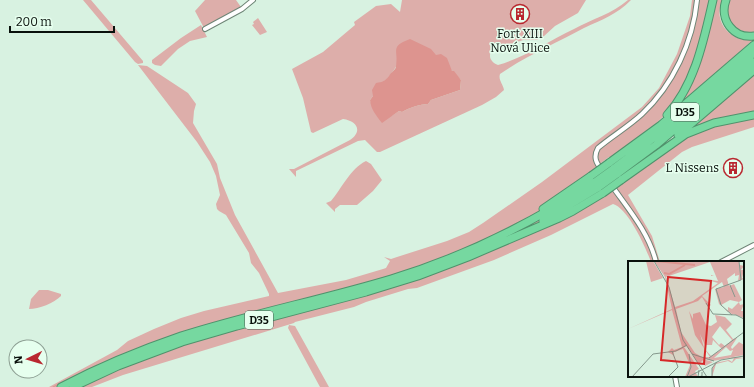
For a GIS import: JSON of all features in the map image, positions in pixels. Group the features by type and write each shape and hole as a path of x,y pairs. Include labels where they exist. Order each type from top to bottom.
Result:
{"highway":[{"path":"615,172 638,142 667,115 683,94 697,60 713,0"},
{"path":"726,0 724,14 729,26 740,35 754,36"},
{"path":"638,142 682,107 754,45"},
{"name":"D35","path":"615,172 754,53"},
{"name":"D35","path":"73,387 118,366 158,350 237,326 392,285 440,268 507,240 566,208 597,184 656,145 754,62"},
{"path":"652,157 754,70"},
{"path":"597,184 615,172 652,157 686,134 697,129 714,123 754,115"},
{"name":"D35","path":"61,387 115,361 162,343 228,322 392,279 452,257 511,231 597,184"}],"street":[{"path":"205,29 253,0"},
{"path":"656,261 643,230 597,164 595,154 601,145 630,124 654,102 672,76 682,57 692,29 697,0"},
{"path":"723,261 754,245"},
{"path":"675,377 677,387"}],"shaded area":[{"path":"83,0 91,0 143,61 143,63 138,64 135,62"},
{"path":"205,0 236,0 241,7 204,28 195,11"},
{"path":"402,0 586,0 578,13 555,26 543,37 537,40 523,40 491,51 491,60 498,65 508,62 581,25 609,13 628,0 631,0 609,16 531,55 500,74 500,80 504,90 496,97 482,105 380,152 377,152 365,140 358,141 296,171 296,177 289,169 294,169 350,140 354,137 357,127 352,122 343,119 313,133 311,132 303,98 292,69 323,52 355,25 354,22 376,6 391,4 400,12","holes":["436,55 461,80 460,90 431,100 428,104 415,106 402,112 399,111 383,119 377,116 370,100 397,64"]},
{"path":"692,0 711,0 689,78 678,99 652,127 611,158 609,157 601,163 616,187 674,143 712,126 754,118 754,127 692,147 682,152 628,195 652,236 660,261 651,261 636,229 625,213 613,204 551,235 494,260 417,288 408,289 354,307 295,322 123,375 92,387 49,387 117,350 128,341 154,329 181,318 204,311 269,296 259,273 251,263 249,253 226,215 217,209 216,204 220,195 216,176 210,162 197,142 138,65 147,66 188,93 196,104 193,123 217,164 220,178 235,215 278,293 346,280 386,268 390,261 384,257 391,259 447,241 469,232 483,223 542,182 642,107 659,88 677,54 690,16"},
{"path":"717,0 723,0 720,8 720,16 726,29 738,38 746,40 754,39 681,104 694,77"},
{"path":"730,0 754,0 754,32 741,31 732,24 728,13"},
{"path":"258,18 267,32 260,35 252,25"},
{"path":"201,25 207,37 190,41 178,49 161,66 152,63 152,60"},
{"path":"410,39 431,49 436,55 441,54 447,58 452,71 454,71 461,80 460,90 431,100 428,104 415,106 402,112 399,111 382,123 371,107 370,100 373,96 372,90 376,83 385,80 396,67 396,50 399,44"},
{"path":"754,75 754,113 711,121 693,127"},
{"path":"366,161 371,164 382,180 373,191 357,205 340,205 335,209 335,212 326,203 331,201 355,169"},
{"path":"39,290 48,290 61,294 61,296 46,305 29,309 31,299"},
{"path":"289,325 295,326 329,387 320,387 288,328"}],"waterway":[{"path":"53,387 97,365"}],"place":[{"name":"Fort XIII Nová Ulice","path":"520,14"},
{"name":"L Nissens","path":"733,168"}]}
